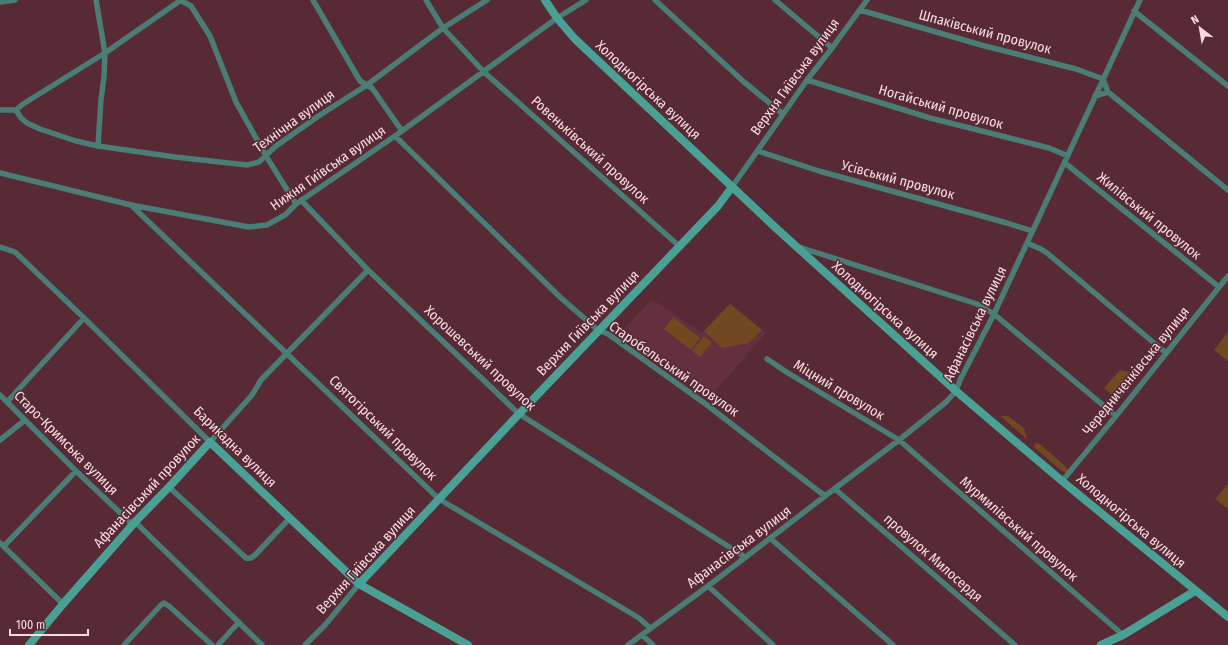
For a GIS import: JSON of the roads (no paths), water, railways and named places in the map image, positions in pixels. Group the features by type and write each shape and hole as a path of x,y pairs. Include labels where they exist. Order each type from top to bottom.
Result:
{"street":[{"path":"0,2 15,0"},
{"path":"96,0 105,53 98,146"},
{"path":"0,110 16,110 23,104 105,53 180,0 191,3 210,36 236,102 266,156 296,204"},
{"path":"313,0 360,81 372,88 402,131"},
{"name":"Ровеньківський провулок","path":"426,0 442,28 484,72 679,246"},
{"name":"Технічна вулиця","path":"16,110 21,118 40,129 76,141 98,146 175,158 247,165 259,162 276,146 320,115 367,85 442,28 487,0"},
{"name":"Холодногірська вулиця","path":"546,0 557,18 575,39 795,246 956,391 1062,481 1228,617"},
{"name":"Нижня Гиївська вулиця","path":"0,174 131,204 249,227 267,225 285,215 301,200 395,136 557,18 586,0"},
{"path":"655,0 744,82 783,114"},
{"path":"775,0 832,48"},
{"name":"Верхня Гиївська вулиця","path":"305,645 359,584 598,330 718,206 807,80 867,0"},
{"name":"Афанасівська вулиця","path":"628,645 708,586 899,440 946,402 956,391 1065,163 1138,1"},
{"name":"Шпаківський провулок","path":"860,10 981,45 1069,67 1103,79"},
{"path":"1134,11 1228,86"},
{"path":"1103,79 1108,92 1228,190"},
{"name":"Ногайський провулок","path":"807,80 930,118 1049,148 1068,156"},
{"path":"1096,96 1108,92"},
{"name":"Старобельський провулок","path":"395,136 561,298 598,330 608,334 707,405 825,496"},
{"name":"Усівський провулок","path":"758,151 819,171 1032,231"},
{"name":"Жилівський провулок","path":"1065,163 1219,287"},
{"name":"Хорошевський провулок","path":"301,200 368,270 519,414 745,557"},
{"name":"Святогірський провулок","path":"131,204 439,499 640,618 650,628"},
{"path":"1027,243 1046,252 1166,352"},
{"path":"795,246 977,304 994,314 1116,416"},
{"name":"Барикадна вулиця","path":"0,247 15,252 210,442 359,584 468,645"},
{"name":"Афанасівський провулок","path":"29,645 134,524 252,396 261,380 368,270"},
{"name":"Чередниченківська вулиця","path":"1062,481 1228,276"},
{"path":"7,402 84,318"},
{"name":"Міцний провулок","path":"767,359 899,440"},
{"name":"Старо-Кримська вулиця","path":"0,395 76,472 134,524 262,645"},
{"path":"0,440 25,420"},
{"name":"Мурмилівський провулок","path":"899,440 1123,635"},
{"path":"63,604 2,544 76,472"},
{"path":"169,487 248,559 255,555 290,518"},
{"name":"провулок Милосердя","path":"835,489 1015,645"},
{"path":"770,538 893,645"},
{"path":"708,586 773,645"},
{"path":"1101,645 1123,635 1195,591"},
{"path":"124,645 164,603 212,645"},
{"path":"218,645 239,622"},
{"path":"642,635 653,645"}]}
